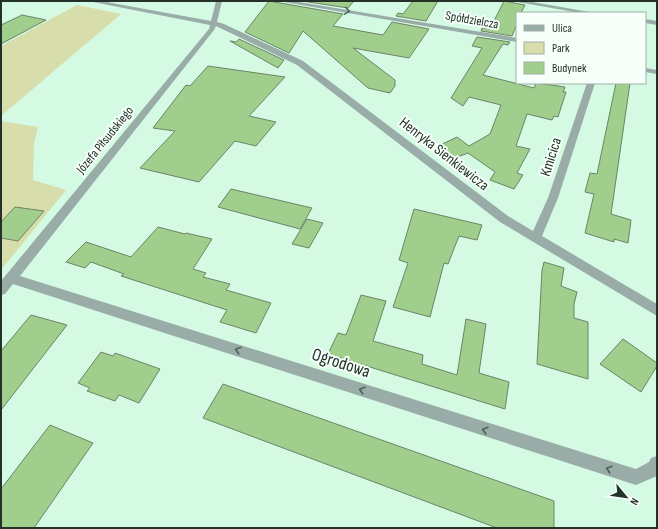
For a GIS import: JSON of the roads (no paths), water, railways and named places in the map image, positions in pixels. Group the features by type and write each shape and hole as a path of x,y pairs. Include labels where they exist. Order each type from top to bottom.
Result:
{"street":[{"name":"Henryka Sienkiewicza","path":"91,1 214,22 236,31 300,63 480,201 535,238 657,311"},
{"name":"Józefa Piłsudskiego","path":"1,290 212,29 219,1"},
{"name":"Spółdzielcza","path":"281,1 401,19 516,40"},
{"path":"515,1 586,12"},
{"path":"646,21 657,23"},
{"path":"646,70 657,72"},
{"name":"Kmicica","path":"535,238 553,198 591,84"},
{"name":"Ogrodowa","path":"11,278 636,477 655,468 657,464"}]}
